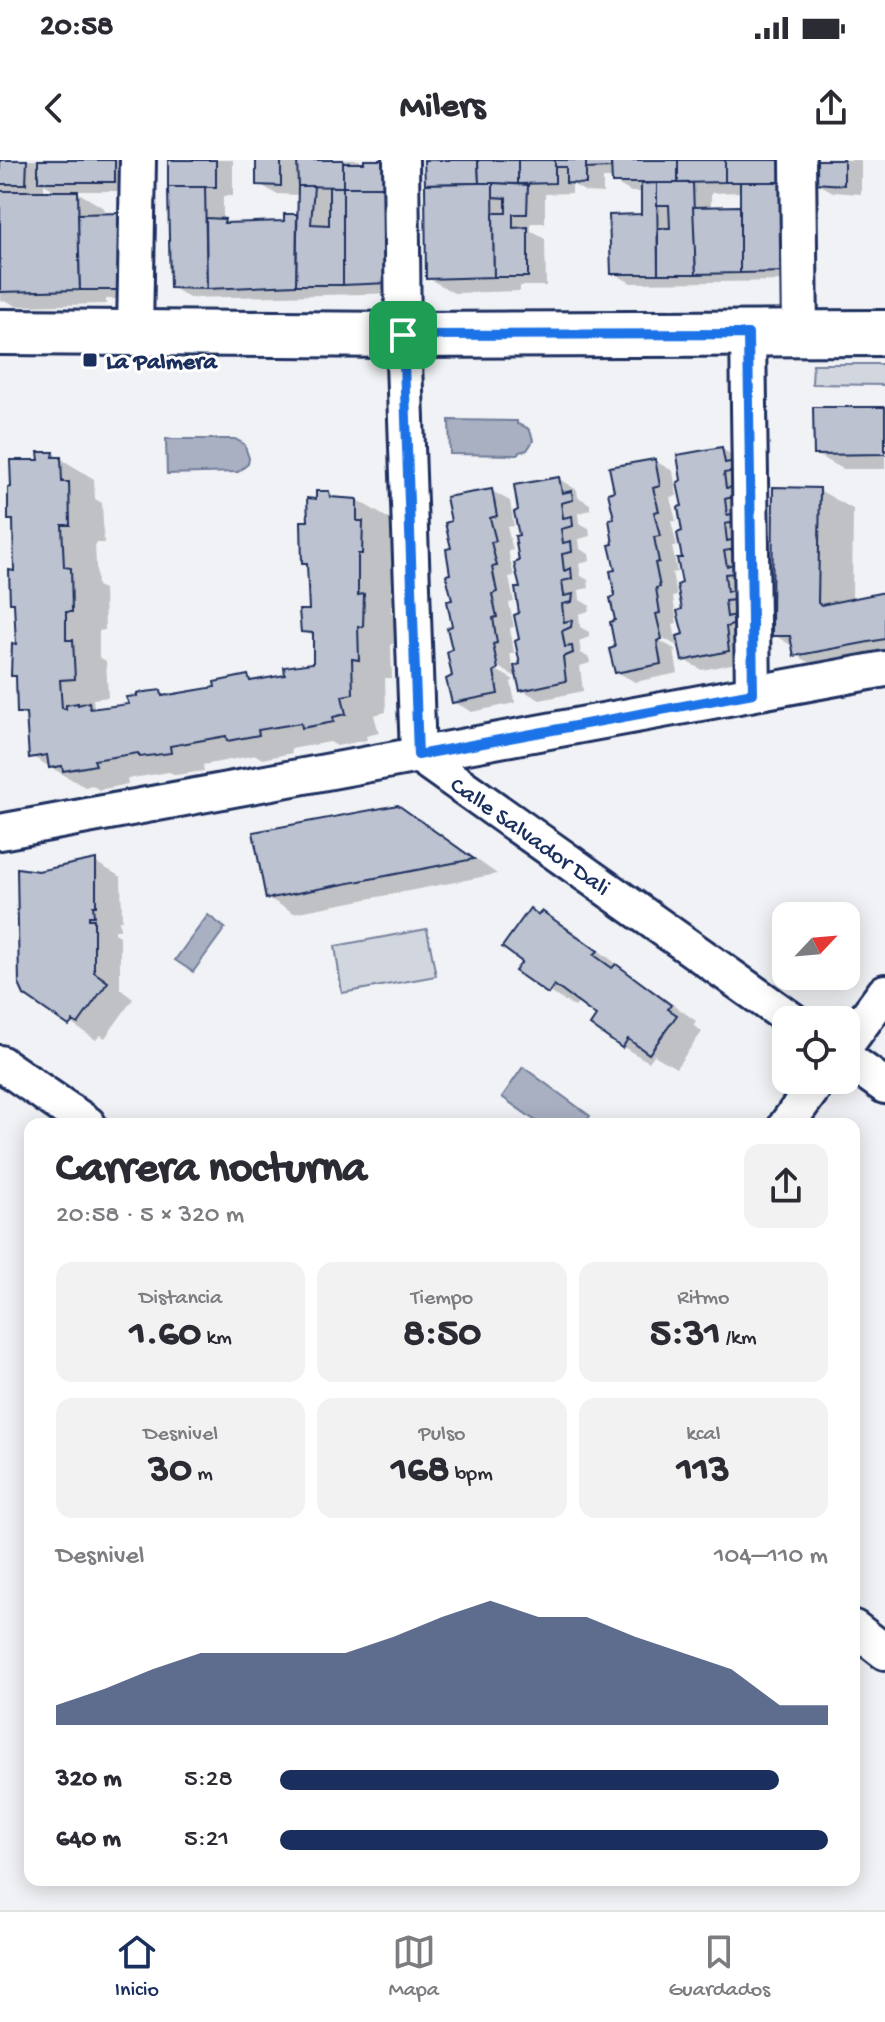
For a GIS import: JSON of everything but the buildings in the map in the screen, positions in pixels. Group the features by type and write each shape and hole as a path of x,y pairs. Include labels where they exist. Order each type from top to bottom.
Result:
{"street":[{"path":"135,333 138,160"},
{"path":"401,160 403,335 418,755"},
{"path":"798,160 800,334"},
{"path":"0,332 403,335 885,333"},
{"path":"748,334 753,693"},
{"path":"0,832 885,669"},
{"name":"Calle Salvador Dali","path":"418,755 772,1006"},
{"path":"860,1026 885,992"},
{"path":"0,1063 79,1118"},
{"path":"860,1068 885,1086"},
{"path":"791,1118 809,1094"},
{"path":"860,1633 885,1652"}],"shaded area":[{"path":"813,364 885,364 885,385 812,384"},
{"path":"427,929 436,976 342,993 335,946"}],"water":[{"path":"449,420 517,421 529,430 533,441 527,450 518,455 450,454"},
{"path":"166,439 235,439 244,444 248,464 238,472 167,474"},
{"path":"208,915 225,928 193,972 175,960"},
{"path":"523,1067 590,1116 532,1118 502,1097"}],"place":[{"name":"La Palmera","path":"90,360"}],"route":[{"path":"748,334 753,693 418,755 403,335 748,334"}]}
